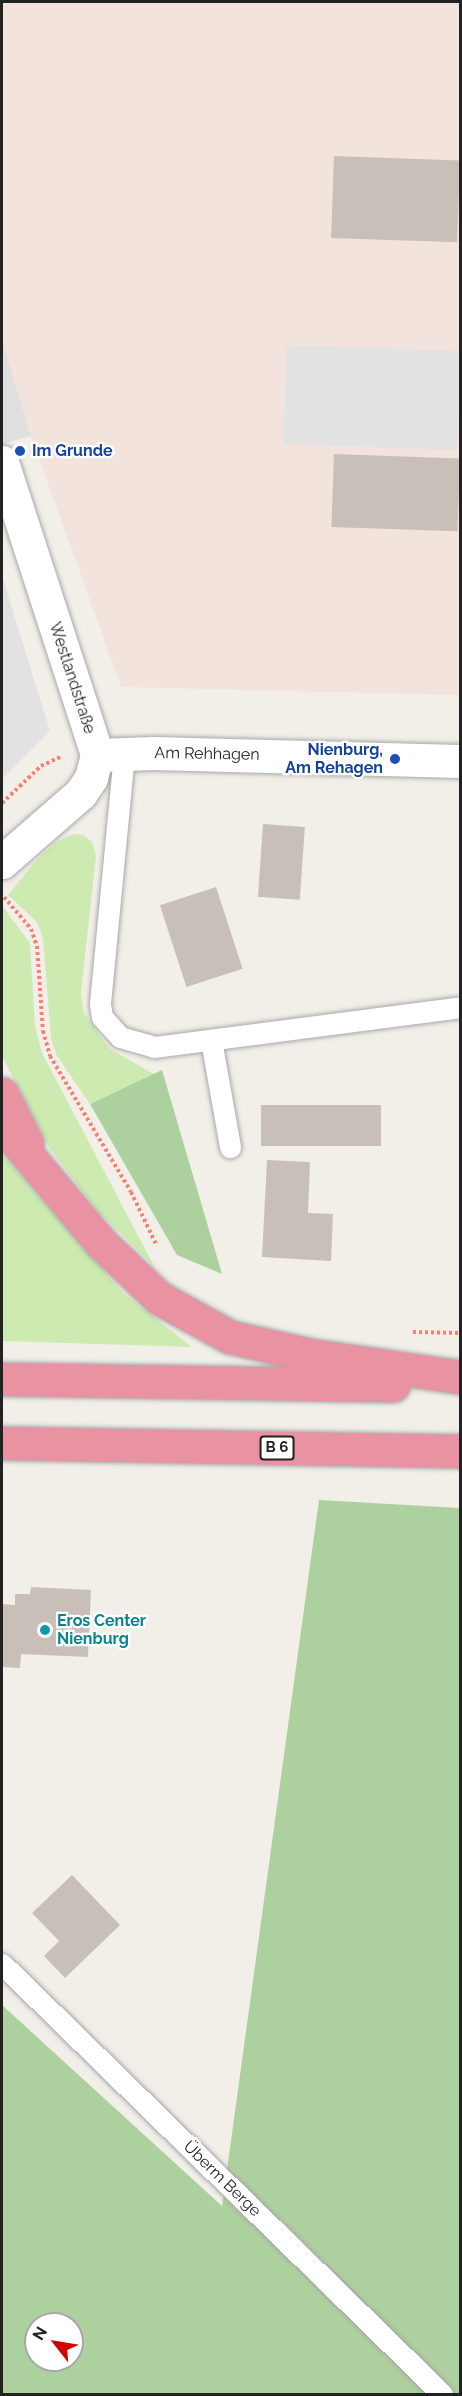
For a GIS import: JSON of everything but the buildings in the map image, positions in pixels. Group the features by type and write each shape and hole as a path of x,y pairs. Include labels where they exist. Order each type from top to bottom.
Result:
{"highway":[{"path":"2,1094 40,1169"},
{"path":"2,1125 101,1243 159,1298 230,1337 309,1355 460,1377"},
{"path":"2,1380 460,1386"},
{"name":"B 6","path":"2,1443 460,1451"},
{"name":"B 6","path":"2,1454 94,1445"}],"street":[{"name":"Westlandstraße","path":"2,462 111,754 81,793 2,862"},
{"name":"Am Rehhagen","path":"111,754 460,761"}],"lane":[{"path":"111,754 100,1004 102,1017 120,1038 141,1046 211,1040 460,1007"},
{"path":"211,1040 230,1147"},
{"name":"Überm Berge","path":"2,1964 442,2394"}],"path":[{"path":"2,803 41,766 58,756 111,754"},
{"path":"2,893 31,928 38,946 43,1031 50,1056 131,1192 158,1248"},
{"path":"407,1332 460,1333"}],"shaded area":[{"path":"2,2 460,2 460,695 121,687 31,436 2,339"},
{"path":"2,339 31,436 2,444"},
{"path":"287,345 460,351 456,450 284,444"},
{"path":"2,576 50,731 2,779"}],"green space":[{"path":"73,834 83,835 92,842 96,856 81,992 84,1013 110,1049 154,1074 90,1104 57,1056 51,1038 43,939 37,922 8,895 38,858 55,843"},
{"path":"3,907 30,943 35,1025 42,1053 154,1266 97,1210 50,1149 2,1056"},
{"path":"162,1070 222,1274 177,1255 90,1104"},
{"path":"2,1154 123,1293 192,1347 2,1341"},
{"path":"319,1500 460,1508 460,2394 2,2394 2,2005 222,2206"}],"place":[{"name":"Im Grunde","path":"20,451"},
{"name":"Nienburg, Am Rehagen","path":"395,759"},
{"name":"Eros Center Nienburg","path":"45,1630"}]}
